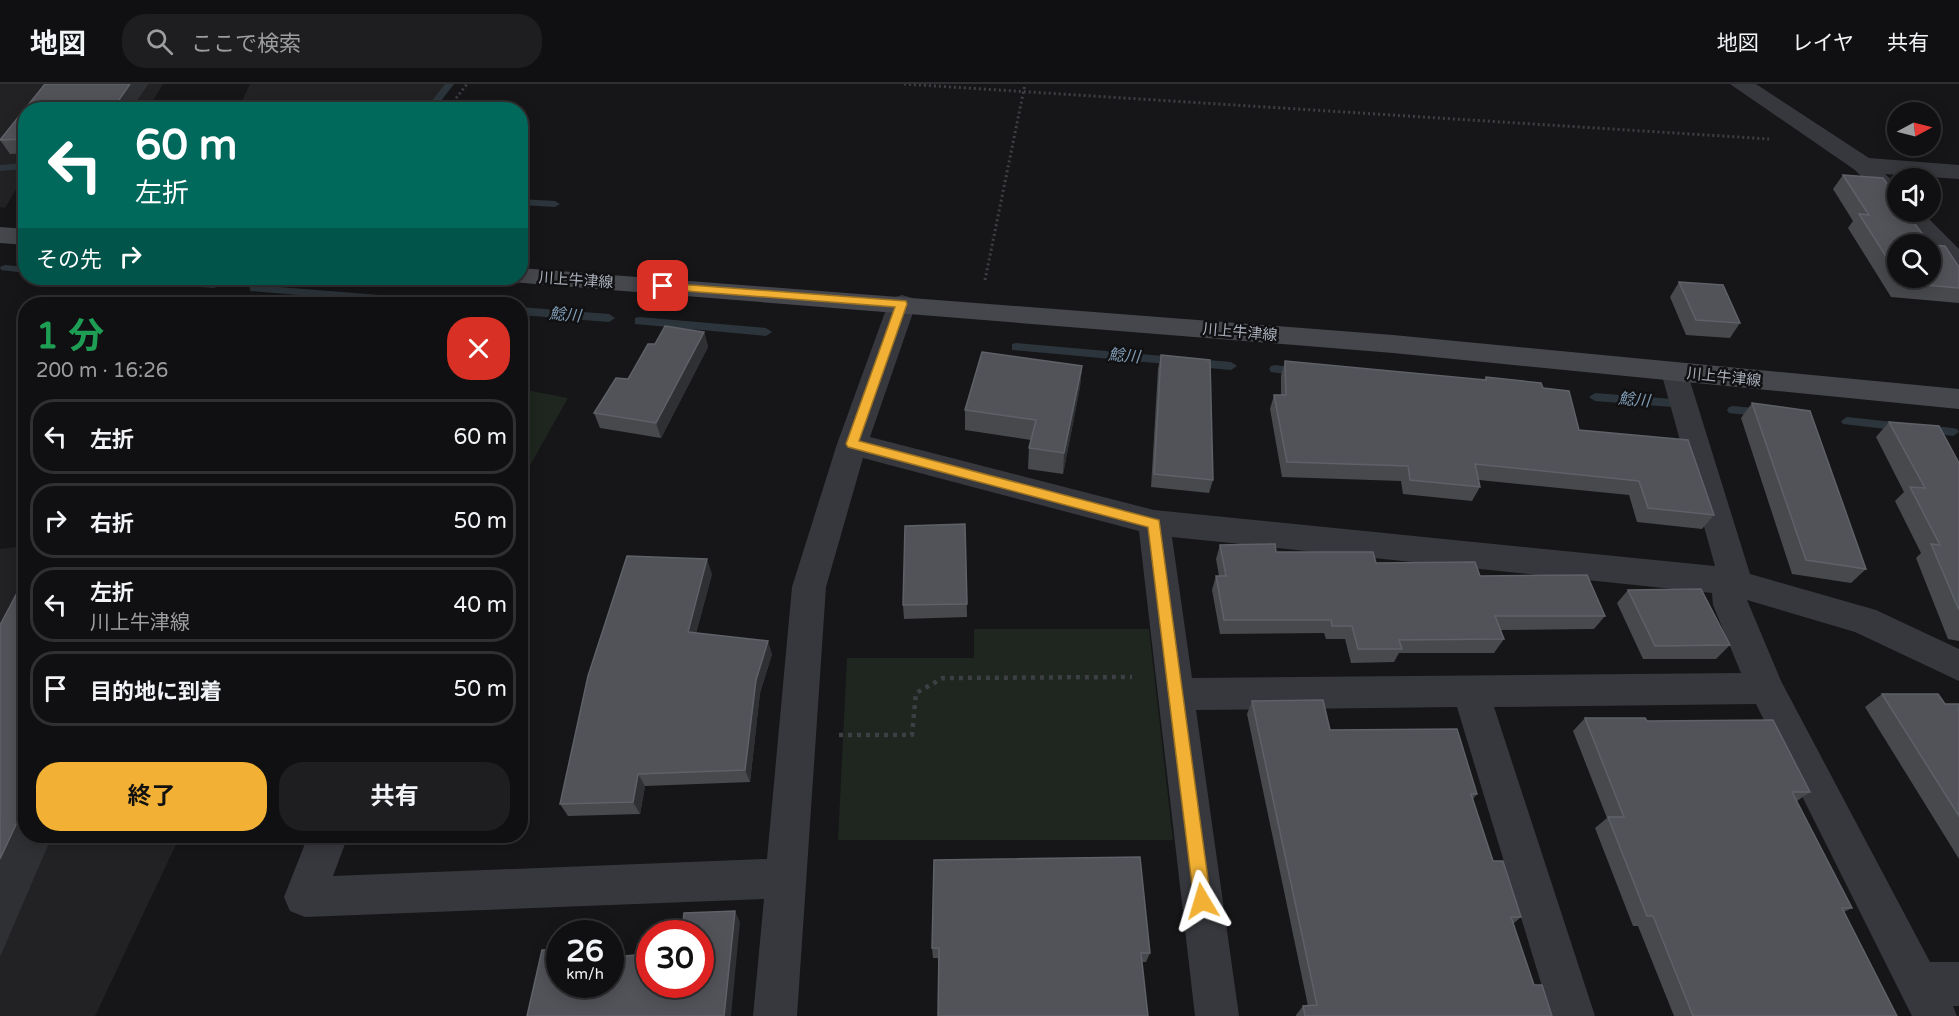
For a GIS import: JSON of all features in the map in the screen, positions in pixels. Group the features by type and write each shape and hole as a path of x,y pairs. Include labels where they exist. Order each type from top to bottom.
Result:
{"main road":[{"path":"0,235 18,236"},
{"name":"川上牛津線","path":"528,277 1393,344 1959,399"}],"street":[{"path":"1741,84 1863,165 1887,190"},
{"path":"1863,165 1959,172"},
{"path":"1918,222 1959,264"},
{"path":"776,1016 809,587 852,444 902,304"},
{"path":"1675,372 1734,575 1728,581 1730,605 1766,688 1938,995"},
{"path":"852,444 1154,523 1728,581 1864,620 1959,666"},
{"path":"1154,523 1217,1016"},
{"path":"1176,694 1766,688"},
{"path":"1470,690 1573,1016"},
{"path":"325,843 304,897 786,878"}],"path":[{"path":"453,102 467,84"},
{"path":"904,84 1830,143"},
{"path":"979,310 1025,84"},
{"path":"798,735 912,735 916,693 943,678 1146,676 1176,694"}],"shaded area":[{"path":"0,84 163,84 152,102 18,102 18,187 5,208 0,207"},
{"path":"250,84 447,84 431,102 241,102"},
{"path":"528,390 568,398 528,469"},
{"path":"18,547 18,843 177,843 95,1016 0,1016 0,549"},
{"path":"974,629 1149,629 1173,840 838,840 847,658 974,658"}],"building":[{"path":"45,84 130,84 118,102 31,102"},
{"path":"18,118 18,139 0,140"},
{"path":"1843,175 1883,178 1887,184 1887,222 1914,222 1922,234 1887,234 1887,258 1859,214 1869,215"},
{"path":"1941,246 1945,246 1959,267 1959,288 1941,286"},
{"path":"1679,282 1723,285 1740,323 1696,320"},
{"path":"665,326 704,332 656,423 594,413 616,378 628,379 648,344 655,344"},
{"path":"982,352 1082,366 1064,453 1029,448 1036,420 965,410"},
{"path":"1161,355 1210,360 1213,480 1154,474"},
{"path":"1285,361 1486,380 1486,377 1541,383 1543,388 1569,391 1579,430 1688,440 1714,515 1648,508 1639,481 1475,464 1480,487 1410,480 1408,466 1287,462 1274,395 1286,395"},
{"path":"1752,403 1810,411 1866,569 1806,560"},
{"path":"1889,422 1939,426 1959,463 1959,610 1931,544 1940,545 1910,487 1925,488"},
{"path":"965,524 967,604 903,605 905,526"},
{"path":"1275,544 1276,552 1373,552 1376,563 1475,562 1480,576 1587,575 1605,616 1495,616 1504,639 1399,640 1402,649 1358,649 1352,626 1332,626 1331,620 1224,620 1216,576 1226,576 1220,545"},
{"path":"627,556 707,559 688,632 768,641 756,680 745,770 638,774 633,802 560,804 588,676"},
{"path":"1701,589 1730,645 1655,646 1628,590"},
{"path":"18,591 18,820 0,859 0,625"},
{"path":"1882,694 1938,694 1945,704 1959,704 1959,816"},
{"path":"1323,700 1330,730 1457,729 1477,794 1471,794 1493,861 1503,861 1521,917 1511,917 1534,985 1542,985 1552,1016 1305,1016 1303,1006 1317,1005 1252,701"},
{"path":"1585,718 1645,718 1647,721 1773,720 1810,792 1792,792 1852,908 1842,908 1897,1016 1693,1016 1653,916 1647,916 1608,817 1624,817"},
{"path":"1140,857 1150,953 1141,953 1148,1016 938,1016 939,948 932,948 934,860"},
{"path":"735,911 724,1016 527,1016 542,950 546,950 546,998 624,998 624,956 636,955 636,998 714,998 714,920 683,920 684,913"}],"waterway":[{"path":"435,102 450,84"},
{"path":"0,168 18,167"},
{"path":"528,202 555,204"},
{"name":"鯰川","path":"5,268 18,269"},
{"name":"鯰川","path":"254,289 354,297"},
{"name":"鯰川","path":"528,312 609,318"},
{"name":"鯰川","path":"639,321 766,332"},
{"name":"鯰川","path":"1016,347 1231,366"},
{"name":"鯰川","path":"1275,369 1299,372"},
{"name":"鯰川","path":"1595,397 1672,403"},
{"name":"鯰川","path":"1733,410 1764,413"},
{"name":"鯰川","path":"1847,421 1903,427"},
{"name":"鯰川","path":"1925,429 1953,432"}],"route":[{"path":"663,286 902,304 852,444 1154,523 1202,901"}]}
